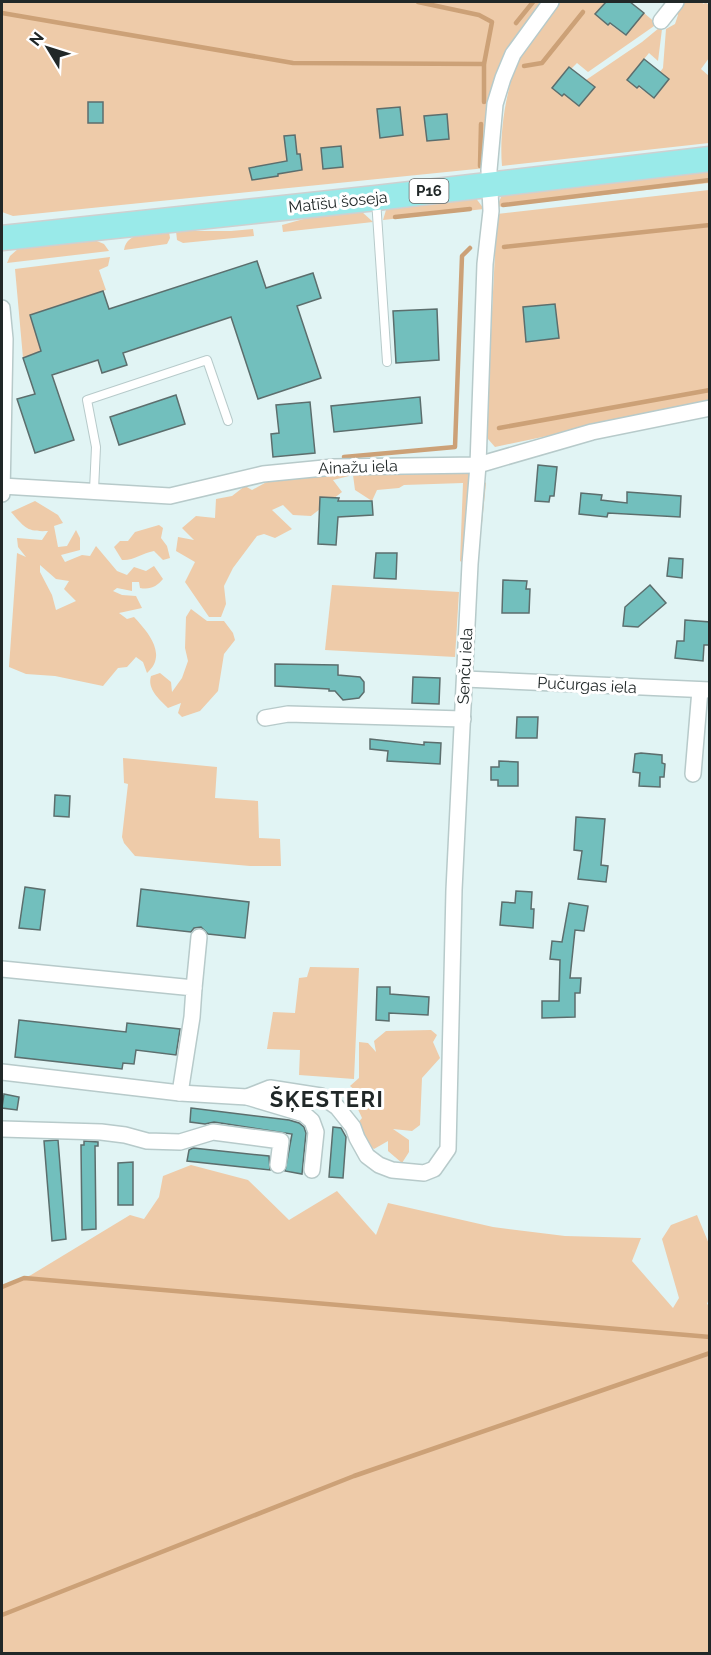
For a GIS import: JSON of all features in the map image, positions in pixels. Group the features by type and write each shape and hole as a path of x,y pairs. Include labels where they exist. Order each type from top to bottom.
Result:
{"main road":[{"name":"Matīšu šoseja","path":"2,238 710,159"}],"street":[{"name":"Senču iela","path":"247,1097 270,1088 321,1096 337,1107 353,1127 367,1156 379,1165 392,1170 424,1173 434,1169 448,1149 454,890 470,564 478,465 485,264 491,211 489,170 495,104 503,78 513,54 551,2"},
{"path":"661,21 676,2"},
{"path":"2,309 5,339 2,495"},
{"name":"Ainažu iela","path":"2,486 170,496 263,474 334,467 478,465 592,432 710,408"},
{"name":"Pučurgas iela","path":"465,679 705,690"},
{"path":"693,774 705,690"},
{"path":"265,718 288,714 463,719"},
{"path":"180,1093 192,1017 199,937"},
{"path":"2,969 194,988"},
{"path":"2,1072 180,1093 247,1097 304,1114 312,1121 316,1132 312,1170"},
{"path":"2,1129 101,1132 147,1141 180,1142 213,1132 281,1141 278,1165"}],"lane":[{"path":"376,198 387,362"},
{"path":"93,490 96,447 87,400 207,360 228,421"}],"shaded area":[{"path":"2,2 546,2 519,38 486,168 13,216 2,212"},
{"path":"560,2 606,2 596,14 625,35 644,13 657,24 588,72 577,63 571,69 569,67 562,96 564,94 579,106 594,87 586,80 659,28 662,29 658,61 649,53 627,80 655,98 669,79 660,72 663,68 666,29 675,24 678,15 674,9 680,2 704,4 705,2 709,5 709,58 701,69 709,76 709,143 502,166 505,109 511,80 529,41"},
{"path":"709,170 709,183 497,207 501,197 507,192"},
{"path":"709,190 709,402 495,447 488,439 486,430 497,214"},
{"path":"475,197 484,209 383,220 386,210 391,205"},
{"path":"361,211 373,222 283,232 282,225 318,215"},
{"path":"253,229 254,236 183,243 177,240 176,231 231,231"},
{"path":"169,232 170,238 167,244 124,250 130,239 136,236"},
{"path":"92,239 104,244 109,251 7,263 10,256 19,248"},
{"path":"110,257 108,266 99,270 106,290 30,315 41,351 23,358 15,269"},
{"path":"459,462 486,483 482,523 466,534 466,565 460,561 463,483 404,485 399,488 377,490 372,501 355,490 353,475 333,480 342,492 311,516 293,515 283,505 272,510 292,529 275,538 264,534 257,536 233,568 224,586 226,604 221,617 209,617 185,582 195,562 176,551 178,537 194,540 182,528 196,516 215,518 216,499 232,496 245,486 252,490 272,479"},
{"path":"35,501 58,515 63,523 54,526 58,547 67,546 76,530 80,538 80,550 61,555 65,562 82,555 90,556 96,546 117,571 127,575 134,567 146,571 154,566 163,579 156,585 151,588 140,588 139,582 132,582 132,591 117,588 113,591 122,595 136,596 142,608 119,613 127,619 134,617 154,644 156,659 147,673 143,662 136,657 127,667 118,668 103,686 55,676 26,674 9,667 17,553 26,557 18,547 17,538 42,540 48,531 35,531 27,528 11,512","holes":["40,565 56,579 69,581 64,589 76,601 56,610 52,595 40,572"]},
{"path":"159,525 163,528 161,538 167,546 170,558 163,560 154,551 122,560 114,547 120,541 128,541 135,532"},
{"path":"332,585 459,592 455,657 325,650"},
{"path":"191,609 207,621 224,621 235,640 224,654 218,691 200,711 182,717 178,713 181,703 168,708 155,694 150,681 151,676 160,673 171,682 172,692 182,678 188,661 185,648 186,617"},
{"path":"123,758 217,767 215,798 258,801 259,838 280,839 281,866 250,866 135,856 122,837 128,784 124,783"},
{"path":"310,967 359,968 354,1079 299,1075 300,1050 267,1049 273,1012 295,1013 299,978 307,977"},
{"path":"431,1030 437,1035 433,1042 440,1058 422,1078 420,1125 412,1131 393,1129 409,1140 409,1152 402,1163 388,1151 388,1141 374,1149 363,1140 357,1124 362,1118 356,1105 362,1096 350,1086 359,1078 359,1042 368,1043 376,1052 374,1041 386,1031"},
{"path":"191,1165 248,1180 289,1220 337,1191 376,1235 388,1203 493,1227 565,1236 641,1238 632,1261 673,1308 679,1298 662,1239 671,1225 697,1215 709,1244 710,1296 707,1304 710,1306 709,1653 2,1653 2,1288 31,1275 130,1215 144,1219 159,1197 163,1176"}],"building":[{"path":"606,2 630,2 644,13 626,35 610,23 608,25 595,14"},
{"path":"644,59 669,79 654,98 627,80"},
{"path":"569,67 595,87 579,106 552,88"},
{"path":"88,102 103,102 103,123 88,123"},
{"path":"400,107 403,135 380,138 377,109"},
{"path":"447,114 449,139 427,141 424,116"},
{"path":"295,135 302,170 252,180 249,168 287,161 284,136"},
{"path":"341,146 343,167 323,169 321,148"},
{"path":"257,261 266,288 313,273 321,298 297,306 321,378 258,399 231,317 123,353 127,365 102,373 98,360 52,375 74,440 35,453 17,399 35,394 23,358 41,351 30,315 103,291 109,309"},
{"path":"555,304 559,338 526,342 523,307"},
{"path":"437,309 439,360 396,363 393,311"},
{"path":"176,395 185,424 119,445 110,417"},
{"path":"420,397 422,423 334,432 331,406"},
{"path":"310,402 315,453 273,457 271,434 279,433 276,405"},
{"path":"538,465 557,467 554,496 550,496 549,502 535,501"},
{"path":"627,492 681,496 680,517 608,513 607,517 579,514 581,493 602,495 601,500 627,503"},
{"path":"320,497 339,498 338,501 372,501 373,515 338,517 336,545 318,544"},
{"path":"376,553 397,553 396,579 374,578"},
{"path":"669,558 683,559 682,578 667,576"},
{"path":"503,580 527,581 526,589 530,589 529,613 502,613"},
{"path":"650,585 666,603 638,627 623,626 625,607"},
{"path":"685,620 710,622 710,645 704,645 703,661 675,658 677,641 684,641"},
{"path":"275,664 338,665 338,675 360,677 364,682 364,692 359,698 343,700 335,691 329,691 329,689 275,686"},
{"path":"413,677 440,678 439,704 412,703"},
{"path":"517,717 538,717 537,738 516,738"},
{"path":"370,739 424,745 424,742 441,743 440,764 387,761 388,751 370,749"},
{"path":"635,754 662,755 662,763 665,764 664,777 660,777 660,787 639,786 640,773 633,772"},
{"path":"499,761 518,762 518,786 498,786 498,780 491,780 491,767 499,767"},
{"path":"55,795 70,796 69,817 54,816"},
{"path":"576,817 605,819 601,865 608,866 606,882 578,879 582,851 574,850"},
{"path":"25,887 45,890 40,930 19,928"},
{"path":"141,889 249,902 245,938 208,934 201,927 194,928 191,932 137,926"},
{"path":"516,891 532,892 533,928 500,925 502,902 515,903"},
{"path":"569,903 588,906 584,931 575,930 570,978 581,978 580,993 575,993 575,1017 542,1018 542,1001 559,1001 560,960 550,959 552,941 562,942"},
{"path":"377,987 390,987 390,994 429,997 428,1015 389,1013 389,1021 376,1020"},
{"path":"19,1020 126,1032 127,1023 180,1029 176,1055 136,1050 134,1064 123,1063 122,1069 15,1057"},
{"path":"4,1094 19,1097 17,1110 2,1108"},
{"path":"191,1108 299,1123 304,1127 306,1133 302,1174 285,1171 292,1134 214,1122 205,1124 190,1122"},
{"path":"333,1127 341,1128 346,1137 343,1178 329,1177"},
{"path":"58,1140 66,1239 52,1241 44,1141"},
{"path":"84,1141 98,1142 98,1146 95,1146 96,1229 82,1230 81,1145 84,1145"},
{"path":"193,1148 269,1156 270,1170 187,1161 189,1150"},
{"path":"133,1162 133,1205 118,1205 118,1163"}],"waterway":[{"path":"418,2 479,15 492,22 484,64 484,102"},
{"path":"516,23 533,2"},
{"path":"524,66 542,63 583,12"},
{"path":"2,13 293,63 484,64"},
{"path":"480,166 481,124"},
{"path":"503,205 710,180"},
{"path":"395,217 470,209"},
{"path":"504,247 710,225"},
{"path":"344,457 455,447 462,256 470,248"},
{"path":"499,428 710,390"},
{"path":"2,1287 24,1278 710,1337"},
{"path":"2,1615 354,1476 710,1353"}],"district":[{"name":"ŠĶESTERI","path":"327,1099"}]}
